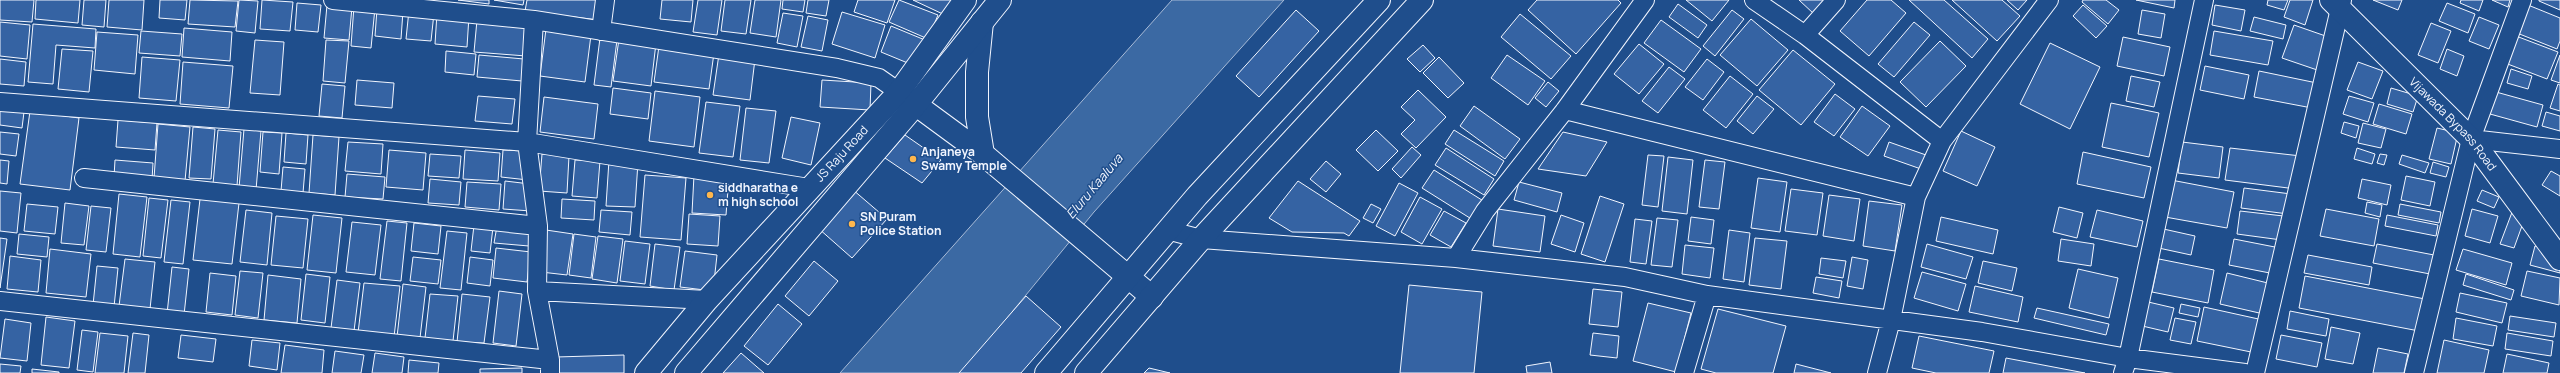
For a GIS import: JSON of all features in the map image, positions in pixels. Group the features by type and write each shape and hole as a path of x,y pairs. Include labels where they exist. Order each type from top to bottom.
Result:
{"main road":[{"name":"JS Raju Road","path":"686,373 908,97 965,0"},
{"name":"JS Raju Road","path":"646,373 707,300 809,188 908,97 982,22 1000,0"},
{"path":"1046,373 1167,230 1379,0"},
{"path":"1086,373 1201,239 1422,0"},
{"name":"Vijawada Bypass Road","path":"2338,3 2471,139 2560,259"},
{"path":"982,22 977,72 977,117 983,154"},
{"path":"908,97 983,154 1152,297"}],"street":[{"path":"333,0 534,20 837,68 879,78 908,97"},
{"path":"601,31 605,0"},
{"path":"1456,258 1485,211 1565,110 1645,0"},
{"path":"1754,0 1805,35 1942,141"},
{"path":"1805,35 1836,0"},
{"path":"1878,373 1891,320 1916,197 1942,141 2049,0"},
{"path":"2125,365 2204,0"},
{"path":"2414,373 2471,139 2522,0"},
{"path":"2255,373 2338,3"},
{"path":"0,301 550,367 537,291 538,226 527,142 534,20"},
{"path":"0,102 527,142 809,188"},
{"path":"1565,110 1916,197"},
{"path":"2471,139 2560,149"},
{"path":"84,178 538,226"},
{"path":"1167,230 1201,239 1456,258 1626,277 1707,295 1982,332 2125,365 2245,373"},
{"path":"537,291 707,300"},
{"path":"1684,373 1707,295"}],"water":[{"name":"Eluru Kaaluva","path":"1172,0 1284,0 1094,212 962,373 840,373"}],"building":[{"path":"0,0 34,0 32,22 0,20"},
{"path":"36,0 80,0 78,23 35,19"},
{"path":"84,0 106,0 104,27 82,25"},
{"path":"109,0 144,0 142,30 107,27"},
{"path":"160,0 187,0 185,20 159,18"},
{"path":"190,0 238,1 235,27 188,24"},
{"path":"239,0 258,1 255,33 236,31"},
{"path":"262,0 293,2 290,31 260,29"},
{"path":"458,0 489,0 489,4"},
{"path":"494,0 524,0 523,5"},
{"path":"527,0 601,0 599,20 525,11"},
{"path":"662,0 693,0 691,22 660,19"},
{"path":"698,0 722,0 717,35 693,32"},
{"path":"725,0 751,0 746,34 721,31"},
{"path":"755,0 781,0 776,37 750,33"},
{"path":"783,0 805,0 803,12 782,9"},
{"path":"808,0 829,0 826,16 806,13"},
{"path":"858,0 895,0 887,23 854,12"},
{"path":"899,0 938,15 928,39 889,22"},
{"path":"913,0 954,0 947,16"},
{"path":"1537,0 1618,0 1621,3 1576,54 1528,10"},
{"path":"1686,0 1729,0 1712,21"},
{"path":"1799,0 1827,0 1814,14"},
{"path":"1867,0 1891,0 1906,13 1869,56 1840,31"},
{"path":"1909,0 1944,0 1988,39 1972,58"},
{"path":"1952,0 2002,0 2020,16 1997,41"},
{"path":"2007,0 2027,0 2018,10"},
{"path":"2083,0 2106,0 2119,10 2108,24 2082,2"},
{"path":"2136,0 2175,0 2174,8"},
{"path":"2268,0 2288,0 2284,10 2267,5"},
{"path":"2290,0 2313,0 2305,25 2284,17"},
{"path":"2373,0 2402,0 2398,10"},
{"path":"2461,0 2483,0 2479,11 2460,3"},
{"path":"2492,0 2510,0 2508,7"},
{"path":"2560,0 2560,10 2539,1"},
{"path":"297,3 321,5 318,32 295,30"},
{"path":"2447,3 2475,14 2468,33 2439,21"},
{"path":"1678,4 1707,25 1698,38 1669,17"},
{"path":"327,5 352,7 349,40 324,38"},
{"path":"2083,5 2107,26 2096,38 2073,16"},
{"path":"2215,5 2245,10 2241,31 2212,25"},
{"path":"2528,5 2560,18 2560,41 2557,49 2517,33"},
{"path":"354,6 375,8 371,48 351,46"},
{"path":"377,9 403,11 401,39 375,36"},
{"path":"409,10 434,13 431,41 406,39"},
{"path":"1296,10 1319,31 1259,97 1236,76"},
{"path":"1732,10 1744,19 1715,56 1703,46"},
{"path":"2142,10 2165,14 2161,38 2138,34"},
{"path":"842,12 885,25 875,58 832,44"},
{"path":"437,13 469,16 467,47 435,44"},
{"path":"783,13 803,16 797,47 777,43"},
{"path":"1520,14 1571,56 1551,79 1501,37"},
{"path":"808,16 828,20 822,51 801,47"},
{"path":"2254,17 2286,25 2283,39 2250,31"},
{"path":"2479,17 2499,25 2489,49 2469,41"},
{"path":"1751,19 1788,50 1757,86 1720,55"},
{"path":"477,20 529,24 526,56 474,52"},
{"path":"1661,20 1701,49 1684,72 1644,43"},
{"path":"0,22 30,25 27,59 0,56"},
{"path":"1914,22 1930,35 1894,77 1878,64"},
{"path":"2431,23 2451,31 2438,63 2418,55"},
{"path":"33,24 96,29 95,48 56,45 53,84 28,82"},
{"path":"2294,25 2337,40 2326,73 2282,58"},
{"path":"891,26 925,40 915,66 881,52"},
{"path":"184,28 232,32 230,61 182,57"},
{"path":"546,29 591,35 585,82 540,76"},
{"path":"141,31 182,34 180,56 139,53"},
{"path":"2214,31 2273,41 2268,65 2210,55"},
{"path":"97,32 138,35 135,74 94,70"},
{"path":"2516,36 2558,52 2547,79 2505,63"},
{"path":"2123,37 2170,47 2164,76 2117,66"},
{"path":"600,38 617,40 611,87 594,85"},
{"path":"619,39 656,43 651,86 613,81"},
{"path":"255,40 284,42 280,95 250,93"},
{"path":"326,40 349,41 345,83 323,81"},
{"path":"1940,41 1966,66 1926,107 1900,82"},
{"path":"2050,43 2100,67 2070,129 2020,104"},
{"path":"1639,44 1664,64 1639,94 1614,74"},
{"path":"1423,45 1435,58 1420,72 1407,59"},
{"path":"659,46 714,53 709,89 654,82"},
{"path":"62,49 93,51 89,92 58,89"},
{"path":"2447,49 2464,56 2457,76 2440,69"},
{"path":"1793,50 1835,84 1801,125 1759,90"},
{"path":"446,51 476,54 474,75 445,72"},
{"path":"719,54 755,59 750,100 713,95"},
{"path":"479,55 524,59 522,81 477,77"},
{"path":"1507,55 1545,81 1528,105 1491,78"},
{"path":"2560,55 2560,83 2551,80"},
{"path":"142,57 180,60 176,101 139,98"},
{"path":"1439,57 1464,83 1448,98 1423,73"},
{"path":"0,59 26,62 24,86 0,84"},
{"path":"1707,59 1724,72 1703,100 1685,87"},
{"path":"183,62 233,66 229,108 180,104"},
{"path":"2358,62 2383,71 2372,99 2347,90"},
{"path":"2205,66 2249,75 2244,99 2200,90"},
{"path":"1669,67 1685,79 1658,113 1642,101"},
{"path":"2511,69 2532,76 2528,89 2507,83"},
{"path":"2259,71 2317,83 2312,108 2254,97"},
{"path":"1730,76 1753,94 1726,128 1703,110"},
{"path":"2131,76 2160,82 2154,107 2126,101"},
{"path":"357,80 394,83 392,108 355,105"},
{"path":"822,80 871,83 870,110 820,107"},
{"path":"1548,82 1559,91 1546,107 1535,98"},
{"path":"322,84 345,86 342,118 319,116"},
{"path":"2558,84 2560,85 2560,111 2550,108"},
{"path":"613,88 651,93 648,119 610,114"},
{"path":"2391,88 2418,96 2413,112 2387,104"},
{"path":"1418,90 1446,117 1416,148 1401,134 1415,120 1401,107"},
{"path":"655,91 700,97 694,147 649,141"},
{"path":"2496,92 2543,105 2537,127 2490,114"},
{"path":"1835,94 1855,109 1834,136 1814,122"},
{"path":"478,96 515,99 512,124 475,121"},
{"path":"1757,96 1774,109 1753,134 1737,121"},
{"path":"2349,96 2374,103 2368,122 2343,114"},
{"path":"544,97 598,104 594,139 540,132"},
{"path":"706,102 740,106 733,157 699,153"},
{"path":"2111,103 2159,113 2149,157 2102,147"},
{"path":"2379,104 2412,114 2406,134 2373,124"},
{"path":"1474,106 1520,139 1505,159 1460,126"},
{"path":"1862,106 1890,126 1868,156 1840,137"},
{"path":"746,108 776,111 769,163 740,160"},
{"path":"0,109 24,112 22,128 0,125"},
{"path":"30,111 79,118 70,190 20,184"},
{"path":"2546,112 2560,116 2560,131 2542,126"},
{"path":"791,117 820,123 811,165 782,158"},
{"path":"118,120 157,123 155,150 116,147"},
{"path":"2344,122 2359,126 2356,138 2341,133"},
{"path":"2363,123 2386,129 2381,148 2358,143"},
{"path":"158,124 190,127 185,181 154,178"},
{"path":"193,127 215,129 211,179 189,178"},
{"path":"2437,128 2458,133 2451,164 2429,159"},
{"path":"244,129 261,131 256,190 239,188"},
{"path":"218,130 241,132 237,186 213,184"},
{"path":"1376,130 1398,151 1378,171 1356,150"},
{"path":"1454,130 1504,161 1495,176 1445,144"},
{"path":"1961,131 1995,147 1977,186 1943,171"},
{"path":"0,132 19,134 16,156 0,154"},
{"path":"263,132 282,133 279,174 260,172"},
{"path":"1563,132 1607,142 1586,176 1538,169"},
{"path":"286,133 308,135 306,164 284,162"},
{"path":"313,135 339,137 335,195 309,193"},
{"name":"Anjaneya Swamy Temple","path":"905,135 941,160 922,183 885,158"},
{"path":"348,142 383,144 381,174 345,171"},
{"path":"1889,142 1926,155 1921,169 1884,156"},
{"path":"2182,142 2223,147 2219,178 2178,173"},
{"path":"1412,147 1421,155 1401,178 1392,169"},
{"path":"1446,148 1494,179 1484,195 1435,165"},
{"path":"2230,148 2301,156 2296,189 2225,180"},
{"path":"2357,148 2375,154 2372,164 2354,159"},
{"path":"389,150 426,153 423,190 386,187"},
{"path":"465,150 500,153 498,181 463,179"},
{"path":"503,150 524,151 528,180 501,177"},
{"path":"2083,152 2151,167 2144,198 2077,184"},
{"path":"430,154 461,156 459,178 428,176"},
{"path":"542,154 569,156 567,193 539,191"},
{"path":"2380,154 2387,155 2384,165 2377,163"},
{"path":"1648,155 1664,156 1658,207 1642,205"},
{"path":"2402,155 2429,163 2425,173 2399,164"},
{"path":"1668,157 1693,160 1687,214 1662,211"},
{"path":"0,160 9,161 7,184 0,183"},
{"path":"115,160 153,163 152,180 114,177"},
{"path":"575,160 600,161 597,198 572,196"},
{"path":"609,160 638,162 635,207 606,206"},
{"path":"1705,160 1725,162 1719,209 1699,207"},
{"path":"1326,161 1341,174 1326,192 1310,179"},
{"path":"2433,162 2449,167 2446,177 2430,173"},
{"path":"283,167 305,169 303,193 281,191"},
{"path":"1434,170 1485,202 1473,220 1422,188"},
{"path":"2551,171 2560,176 2560,196 2542,185"},
{"path":"347,174 385,177 383,199 345,197"},
{"path":"645,175 686,178 681,240 640,237"},
{"name":"siddharatha e m high school","path":"694,175 729,177 726,215 692,213"},
{"path":"2406,176 2435,182 2430,206 2401,200"},
{"path":"1758,178 1787,182 1780,232 1751,228"},
{"path":"430,179 461,182 459,205 428,203"},
{"path":"2362,179 2391,185 2387,205 2358,198"},
{"path":"2171,180 2234,192 2227,228 2165,217"},
{"path":"505,181 530,184 531,211 503,209"},
{"path":"1298,181 1360,221 1349,236 1344,233 1292,232 1269,218"},
{"path":"467,182 501,184 499,210 465,207"},
{"path":"1519,182 1562,193 1557,212 1514,200"},
{"path":"1399,183 1418,193 1395,236 1376,226"},
{"path":"2244,188 2299,195 2296,215 2241,208"},
{"name":"SN Puram Police Station","path":"852,189 887,219 852,258 818,228"},
{"path":"1791,189 1823,193 1817,235 1785,231"},
{"path":"2482,190 2499,197 2494,208 2477,201"},
{"path":"0,191 21,193 17,233 0,231"},
{"path":"119,194 147,197 140,257 113,254"},
{"path":"1829,195 1860,199 1854,241 1823,236"},
{"path":"1600,196 1624,204 1605,262 1581,254"},
{"path":"1420,197 1442,209 1422,244 1401,232"},
{"path":"149,198 168,200 161,258 143,256"},
{"path":"200,199 239,203 232,264 193,260"},
{"path":"562,199 595,201 594,220 561,218"},
{"path":"171,200 190,202 183,264 164,262"},
{"path":"1869,201 1902,205 1895,251 1863,246"},
{"path":"2367,202 2382,205 2380,217 2365,213"},
{"path":"65,203 89,206 84,245 61,243"},
{"path":"27,204 58,207 55,234 24,231"},
{"path":"1371,204 1381,209 1373,223 1363,218"},
{"path":"2400,204 2441,212 2439,223 2398,215"},
{"path":"91,206 111,208 106,252 86,250"},
{"path":"2059,207 2083,213 2077,238 2053,232"},
{"path":"2514,207 2527,212 2514,248 2500,244"},
{"path":"1498,209 1545,216 1540,252 1493,246"},
{"path":"2326,209 2379,219 2374,246 2320,236"},
{"path":"2472,209 2498,216 2490,243 2465,236"},
{"path":"246,210 272,213 267,265 240,262"},
{"path":"601,210 632,212 630,235 599,232"},
{"path":"2097,210 2143,221 2137,247 2090,237"},
{"path":"1444,211 1466,223 1451,247 1430,235"},
{"path":"2240,211 2292,217 2289,241 2237,234"},
{"path":"689,214 720,216 718,246 687,244"},
{"path":"313,215 342,218 336,273 307,270"},
{"path":"1561,215 1584,223 1575,252 1551,244"},
{"path":"2387,215 2438,225 2436,236 2385,226"},
{"path":"276,216 308,219 303,268 271,265"},
{"path":"1691,217 1714,220 1711,244 1688,241"},
{"path":"1941,217 1998,230 1993,254 1936,241"},
{"path":"1657,218 1678,220 1672,267 1651,265"},
{"path":"1635,219 1652,221 1646,264 1630,262"},
{"path":"387,221 407,223 401,281 380,279"},
{"path":"352,222 381,225 375,275 346,272"},
{"path":"414,223 441,226 438,254 411,251"},
{"path":"474,225 493,227 490,253 471,251"},
{"path":"497,226 530,230 529,246 494,243"},
{"path":"2159,228 2195,236 2191,255 2154,247"},
{"path":"546,230 573,234 567,275 541,272"},
{"path":"1729,230 1750,233 1744,282 1723,279"},
{"path":"447,231 467,233 461,290 440,288"},
{"path":"19,234 49,237 47,257 17,254"},
{"path":"574,234 596,237 591,278 569,275"},
{"path":"598,236 623,239 617,283 592,279"},
{"path":"0,238 7,239 0,288"},
{"path":"1755,238 1787,241 1781,289 1749,285"},
{"path":"2061,239 2094,244 2091,266 2058,261"},
{"path":"2234,239 2285,249 2280,275 2229,265"},
{"path":"625,241 650,244 645,284 620,281"},
{"path":"655,244 680,247 674,290 650,286"},
{"path":"1927,244 1973,257 1966,279 1921,267"},
{"path":"2377,244 2434,255 2430,274 2373,263"},
{"path":"1685,245 1714,248 1710,278 1682,274"},
{"path":"2535,246 2560,252 2560,273 2530,265"},
{"path":"496,248 531,252 527,282 493,278"},
{"path":"50,249 91,254 86,297 46,293"},
{"path":"2463,249 2512,263 2506,285 2456,270"},
{"path":"685,251 717,255 713,291 680,287"},
{"path":"2308,255 2372,267 2369,285 2304,273"},
{"path":"10,256 41,260 38,292 7,289"},
{"path":"413,257 441,260 438,284 410,281"},
{"path":"470,257 493,260 490,286 467,283"},
{"path":"1852,257 1868,260 1863,289 1847,286"},
{"path":"1821,258 1846,261 1843,278 1819,274"},
{"path":"125,259 155,262 150,309 119,306"},
{"path":"2159,259 2214,270 2208,303 2152,292"},
{"path":"814,261 838,281 809,316 785,296"},
{"path":"1983,261 2017,268 2012,291 1978,283"},
{"path":"97,266 118,268 114,307 93,305"},
{"path":"172,267 189,269 184,315 167,314"},
{"path":"2078,269 2118,278 2109,318 2069,308"},
{"path":"240,271 263,273 258,318 235,315"},
{"path":"2527,271 2560,278 2559,305 2521,296"},
{"path":"1922,272 1966,284 1958,311 1914,298"},
{"path":"210,273 236,276 232,315 206,312"},
{"path":"2227,273 2276,285 2268,315 2220,304"},
{"path":"306,274 330,277 325,323 301,320"},
{"path":"2466,274 2514,290 2511,300 2463,285"},
{"path":"268,275 301,279 297,323 264,320"},
{"path":"2305,276 2425,299 2419,331 2299,308"},
{"path":"1816,277 1842,281 1839,298 1813,293"},
{"path":"337,280 360,283 354,331 331,328"},
{"path":"364,283 400,286 394,337 358,333"},
{"path":"403,284 426,287 420,338 397,337"},
{"path":"1409,285 1482,292 1474,373 1400,373"},
{"path":"1975,286 2023,297 2018,322 1969,312"},
{"path":"1593,289 1622,292 1618,327 1589,324"},
{"path":"499,291 522,294 516,346 493,343"},
{"path":"2460,293 2507,303 2502,323 2456,312"},
{"path":"430,294 458,296 453,341 425,338"},
{"path":"462,294 490,297 484,343 457,342"},
{"path":"1026,296 1061,327 1021,373 959,373"},
{"path":"2144,301 2174,308 2168,332 2138,325"},
{"path":"1648,303 1691,313 1676,372 1633,361"},
{"path":"778,304 802,324 768,365 744,346"},
{"path":"2181,304 2200,308 2198,317 2179,313"},
{"path":"2204,307 2263,320 2256,353 2197,341"},
{"path":"2037,308 2109,324 2106,335 2034,318"},
{"path":"1718,309 1786,326 1773,373 1716,373 1701,369"},
{"path":"2290,311 2329,319 2326,336 2287,329"},
{"path":"2510,316 2556,323 2554,337 2508,330"},
{"path":"46,317 75,321 69,368 41,365"},
{"path":"2175,318 2196,322 2191,344 2170,340"},
{"path":"2456,318 2497,326 2493,346 2453,339"},
{"path":"5,319 31,323 27,361 0,358"},
{"path":"2331,327 2360,333 2353,364 2325,359"},
{"path":"82,330 98,332 93,372 77,370"},
{"path":"100,333 128,336 124,373 95,373"},
{"path":"133,333 149,335 145,373 128,373"},
{"path":"1593,333 1619,336 1617,358 1590,355"},
{"path":"2507,333 2553,341 2551,356 2505,349"},
{"path":"181,335 216,339 213,362 178,358"},
{"path":"2281,335 2322,343 2317,367 2276,359"},
{"path":"1919,336 1994,351 1989,373 1936,373 1912,368"},
{"path":"252,340 280,343 277,370 249,366"},
{"path":"2444,340 2489,350 2484,373 2437,373"},
{"path":"285,345 324,350 322,373 281,373"},
{"path":"2378,348 2408,354 2404,373 2373,373"},
{"path":"335,351 364,355 361,373 332,373"},
{"path":"375,353 404,357 402,373 372,373"},
{"path":"741,353 764,373 723,373"},
{"path":"2507,354 2549,363 2547,373 2503,373"},
{"path":"624,355 624,373 557,373 556,357"},
{"path":"2006,358 2085,373 2003,373"},
{"path":"409,360 439,363 438,373 408,373"},
{"path":"1550,362 1552,373 1527,373 1526,366"},
{"path":"0,364 21,366 20,373 0,373"},
{"path":"1796,364 1831,373 1794,373"},
{"path":"522,368 522,373 480,373 480,369"},
{"path":"1149,368 1170,373 1144,373"},
{"path":"32,369 59,372 59,373 32,373"}],"place":[{"name":"Anjaneya Swamy Temple","path":"913,159"},
{"name":"siddharatha e m high school","path":"710,195"},
{"name":"SN Puram Police Station","path":"852,224"}]}
